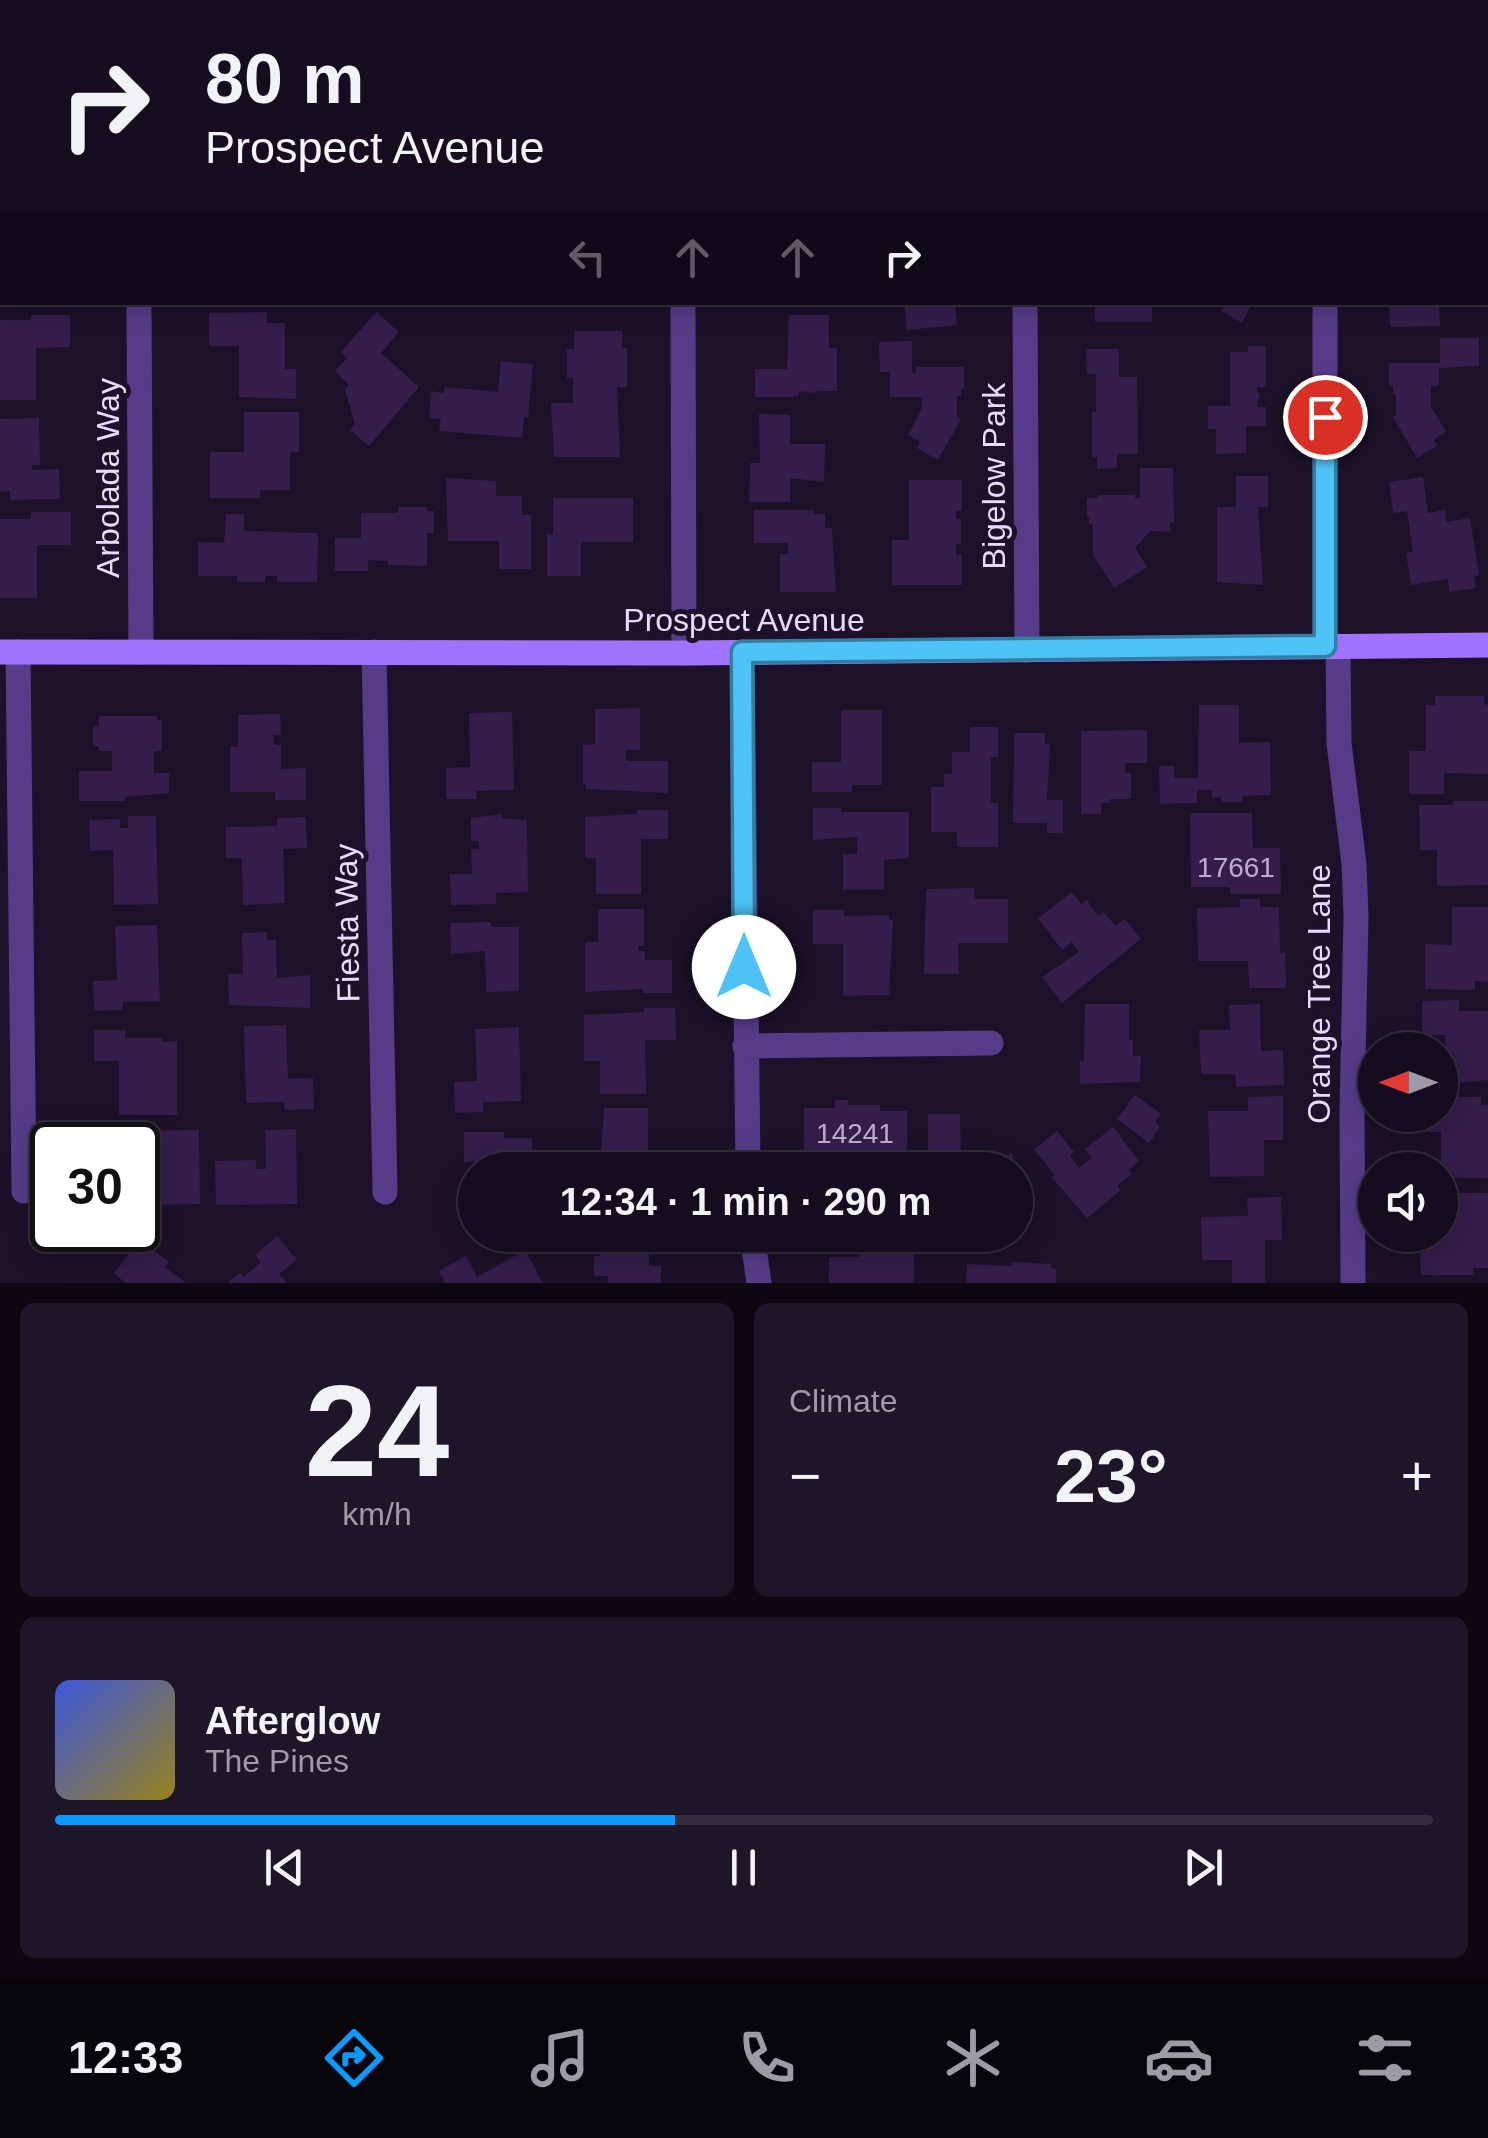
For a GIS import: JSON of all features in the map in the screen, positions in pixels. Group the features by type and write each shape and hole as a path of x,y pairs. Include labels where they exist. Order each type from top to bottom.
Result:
{"main road":[{"name":"Prospect Avenue","path":"9,652 684,653 1488,645"}],"street":[{"name":"Arbolada Way","path":"140,305 142,652"},
{"path":"683,305 684,653"},
{"name":"Bigelow Park","path":"1026,305 1027,650"},
{"name":"Orange Tree Lane","path":"1324,305 1331,646 1356,915 1353,1283"},
{"path":"9,652 24,1190"},
{"name":"Fiesta Way","path":"374,652 385,1192"},
{"path":"742,652 748,1152"},
{"path":"745,1046 991,1043"},
{"path":"754,1252 759,1283"}],"building":[{"path":"904,305 955,305 957,325 907,330"},
{"path":"1095,305 1152,305 1152,322 1095,322"},
{"path":"1225,305 1251,305 1242,323 1221,311"},
{"path":"1389,305 1439,305 1440,326 1390,327"},
{"path":"267,312 267,323 285,323 285,369 296,369 296,399 239,397 239,346 209,346 209,313"},
{"path":"376,312 399,332 381,353 419,387 369,446 350,430 355,424 345,389 349,385 335,371 347,358 341,352"},
{"path":"31,315 70,315 70,347 36,348 36,400 0,400 0,320 31,320"},
{"path":"789,315 829,315 829,348 837,348 837,391 755,397 755,369 787,369"},
{"path":"574,331 622,331 622,348 627,348 627,387 617,387 620,457 554,457 551,403 573,403 573,378 567,378 567,349 574,349"},
{"path":"1440,338 1479,338 1479,366 1439,368 1439,386 1431,386 1431,406 1446,432 1434,440 1437,446 1417,458 1393,417 1396,394 1393,386 1389,386 1389,363 1440,363"},
{"path":"912,341 912,373 916,373 916,367 964,367 964,389 957,396 957,417 961,419 938,460 917,448 920,442 908,435 922,408 922,397 890,397 890,372 880,372 879,342"},
{"path":"1248,346 1266,346 1266,387 1257,387 1257,407 1266,407 1266,426 1246,426 1246,453 1216,454 1216,429 1208,429 1208,406 1230,406 1230,352 1248,352"},
{"path":"1086,349 1119,349 1119,377 1137,377 1138,454 1117,454 1117,468 1097,469 1097,457 1092,458 1096,374 1087,374"},
{"path":"501,361 533,364 522,438 439,431 441,419 429,418 431,391 444,393 445,387 498,392"},
{"path":"244,412 299,412 299,452 290,452 290,490 260,490 260,498 210,498 210,452 244,452"},
{"path":"759,414 790,415 790,444 825,444 824,482 790,478 790,502 749,502 750,463 760,463"},
{"path":"39,418 40,465 32,465 32,470 59,469 60,499 10,500 10,491 0,492 0,419"},
{"path":"1140,468 1173,468 1174,523 1170,523 1170,532 1150,531 1135,548 1147,567 1114,588 1093,555 1093,524 1089,524 1087,517 1087,498 1140,498"},
{"path":"1236,476 1268,476 1268,507 1258,507 1263,585 1217,582 1217,507 1236,507"},
{"path":"1423,477 1428,513 1445,510 1446,522 1470,518 1479,575 1474,576 1476,588 1449,592 1448,579 1411,585 1406,553 1413,552 1407,511 1393,513 1389,482"},
{"path":"446,478 496,481 496,496 522,496 522,515 531,515 531,569 499,569 499,541 448,541"},
{"path":"909,480 962,480 962,511 956,511 956,519 961,519 961,544 956,544 956,555 962,555 962,585 892,585 892,540 909,540"},
{"path":"553,498 633,498 633,542 581,542 581,576 547,576 547,534 553,534"},
{"path":"398,507 427,507 427,511 434,511 434,533 427,533 427,566 368,560 368,571 335,571 335,538 361,538 361,513 398,513"},
{"path":"754,510 813,510 813,514 825,514 825,528 832,528 836,592 780,592 780,554 788,554 788,543 754,543"},
{"path":"31,512 71,512 71,545 37,545 37,598 0,598 0,519 31,519"},
{"path":"226,514 244,514 244,531 318,533 317,582 277,582 277,576 265,576 265,582 237,582 237,576 198,576 198,542 224,543"},
{"path":"1435,696 1485,696 1488,774 1444,773 1444,794 1409,794 1409,751 1426,751 1426,705 1435,705"},
{"path":"1199,705 1239,705 1239,743 1270,742 1271,795 1242,796 1242,802 1221,802 1221,797 1212,798 1212,790 1197,790 1197,803 1160,804 1159,766 1174,766 1174,778 1198,778"},
{"path":"640,708 640,750 626,750 626,761 668,761 668,793 586,789 583,745 595,744 595,709"},
{"path":"841,710 882,710 882,785 852,785 852,792 812,792 812,762 841,762"},
{"path":"512,712 514,790 476,791 477,799 446,799 446,768 470,767 469,713"},
{"path":"280,714 281,735 273,735 274,745 281,745 281,769 306,768 306,800 275,800 275,792 230,792 230,747 238,747 238,715"},
{"path":"99,716 157,716 157,720 162,720 162,751 154,751 154,773 169,773 169,793 125,797 125,801 79,801 79,771 112,771 112,751 99,751 99,746 93,746 93,726 99,726"},
{"path":"970,727 998,727 998,757 991,757 991,803 998,803 998,847 957,847 957,832 931,832 931,787 944,787 944,774 952,774 952,752 970,752"},
{"path":"1147,730 1147,763 1125,763 1125,773 1131,773 1131,799 1110,799 1110,803 1101,803 1101,814 1081,814 1081,731"},
{"path":"1014,733 1045,733 1045,744 1050,744 1047,800 1063,800 1063,833 1047,833 1047,823 1013,823"},
{"path":"1453,801 1488,801 1488,885 1437,886 1437,850 1420,850 1419,805 1453,805"},
{"path":"813,808 909,812 909,858 884,860 884,889 843,890 843,854 857,854 857,837 813,840"},
{"path":"637,810 668,810 668,839 641,839 641,894 596,894 596,858 585,858 585,817 637,814"},
{"path":"1190,813 1252,813 1253,848 1280,848 1281,894 1230,894 1230,887 1191,887"},
{"path":"502,814 502,818 527,820 528,892 496,893 496,904 451,905 450,874 472,874 471,849 479,849 479,841 471,841 471,818"},
{"path":"128,816 156,816 158,904 114,905 113,850 90,851 89,820 120,819 120,828 128,828"},
{"path":"306,817 307,848 283,849 285,903 243,905 242,858 226,858 226,827 277,826 277,818"},
{"path":"974,888 975,899 1008,899 1008,943 958,943 959,974 924,974 926,889"},
{"path":"1072,892 1081,904 1087,900 1098,916 1104,912 1115,926 1125,919 1141,939 1062,1003 1042,977 1079,952 1072,942 1062,950 1038,918"},
{"path":"1240,899 1260,899 1260,907 1279,907 1286,988 1249,988 1248,961 1198,961 1197,908 1240,907"},
{"path":"1452,907 1488,907 1488,982 1475,981 1475,990 1425,989 1425,944 1452,945"},
{"path":"598,909 644,909 644,946 638,946 638,951 645,951 645,960 672,960 672,993 643,993 643,989 585,992 585,942 598,942"},
{"path":"813,910 844,910 844,916 889,915 889,920 893,920 889,995 843,996 843,944 813,944"},
{"path":"491,922 491,927 519,927 519,991 486,992 485,951 451,954 450,923"},
{"path":"157,925 160,1001 123,1002 123,1010 94,1011 93,981 117,980 115,926"},
{"path":"267,932 267,940 276,940 277,978 310,975 310,1008 229,1005 228,974 243,974 242,933"},
{"path":"1459,1000 1459,1011 1488,1011 1488,1080 1458,1083 1458,1032 1422,1032 1422,1001"},
{"path":"1085,1004 1129,1004 1129,1040 1133,1040 1133,1056 1141,1056 1140,1082 1080,1084"},
{"path":"1260,1004 1261,1051 1283,1050 1284,1085 1236,1087 1235,1074 1201,1074 1199,1030 1230,1030 1229,1005"},
{"path":"644,1008 675,1008 676,1040 645,1040 646,1094 600,1094 600,1061 584,1061 584,1015 644,1012"},
{"path":"286,1025 288,1079 313,1078 314,1109 285,1110 284,1102 246,1103 244,1026"},
{"path":"519,1027 521,1101 483,1102 483,1112 455,1113 454,1082 477,1081 475,1029"},
{"path":"94,1030 125,1030 125,1038 177,1041 177,1115 119,1115 119,1061 94,1061"},
{"path":"1135,1095 1161,1114 1155,1122 1160,1127 1149,1143 1117,1119"},
{"path":"1283,1096 1283,1140 1264,1140 1264,1176 1210,1177 1208,1111 1248,1111 1248,1097"},
{"path":"1458,1097 1481,1097 1481,1105 1488,1105 1488,1178 1458,1178 1458,1152 1441,1152 1441,1132 1458,1132"},
{"path":"835,1100 848,1100 848,1105 880,1105 880,1111 907,1111 907,1152 804,1152 804,1108 835,1108"},
{"path":"604,1108 648,1108 648,1152 601,1152"},
{"path":"928,1114 960,1114 961,1152 928,1152"},
{"path":"1113,1127 1139,1161 1129,1170 1132,1174 1117,1186 1121,1190 1087,1218 1052,1178 1055,1175 1034,1149 1057,1131 1074,1152 1070,1156 1079,1168 1092,1158 1085,1149"},
{"path":"296,1129 297,1204 216,1205 215,1161 256,1160 256,1169 266,1169 265,1130"},
{"path":"160,1130 199,1130 200,1204 160,1205"},
{"path":"464,1132 504,1132 504,1138 532,1138 532,1152 464,1152"},
{"path":"1458,1193 1488,1193 1488,1268 1473,1268 1473,1275 1421,1275 1420,1252 1458,1252"},
{"path":"1281,1197 1282,1240 1265,1240 1265,1283 1232,1283 1232,1260 1202,1260 1201,1217 1248,1216 1247,1198"},
{"path":"277,1236 297,1260 279,1274 287,1283 227,1283 240,1273 244,1277 261,1262 255,1255"},
{"path":"130,1252 155,1252 169,1262 165,1267 186,1283 126,1283 114,1274"},
{"path":"526,1252 543,1283 445,1283 439,1271 466,1256 477,1277"},
{"path":"600,1252 649,1252 649,1266 661,1266 661,1283 608,1283 608,1276 594,1276 594,1256 600,1256"},
{"path":"859,1252 914,1252 914,1283 829,1283 829,1257 859,1257"},
{"path":"1012,1262 1051,1264 1056,1269 1056,1283 966,1283 967,1264 1012,1266"}],"route":[{"path":"744,967 742,652 1325,646 1325,417"}]}
